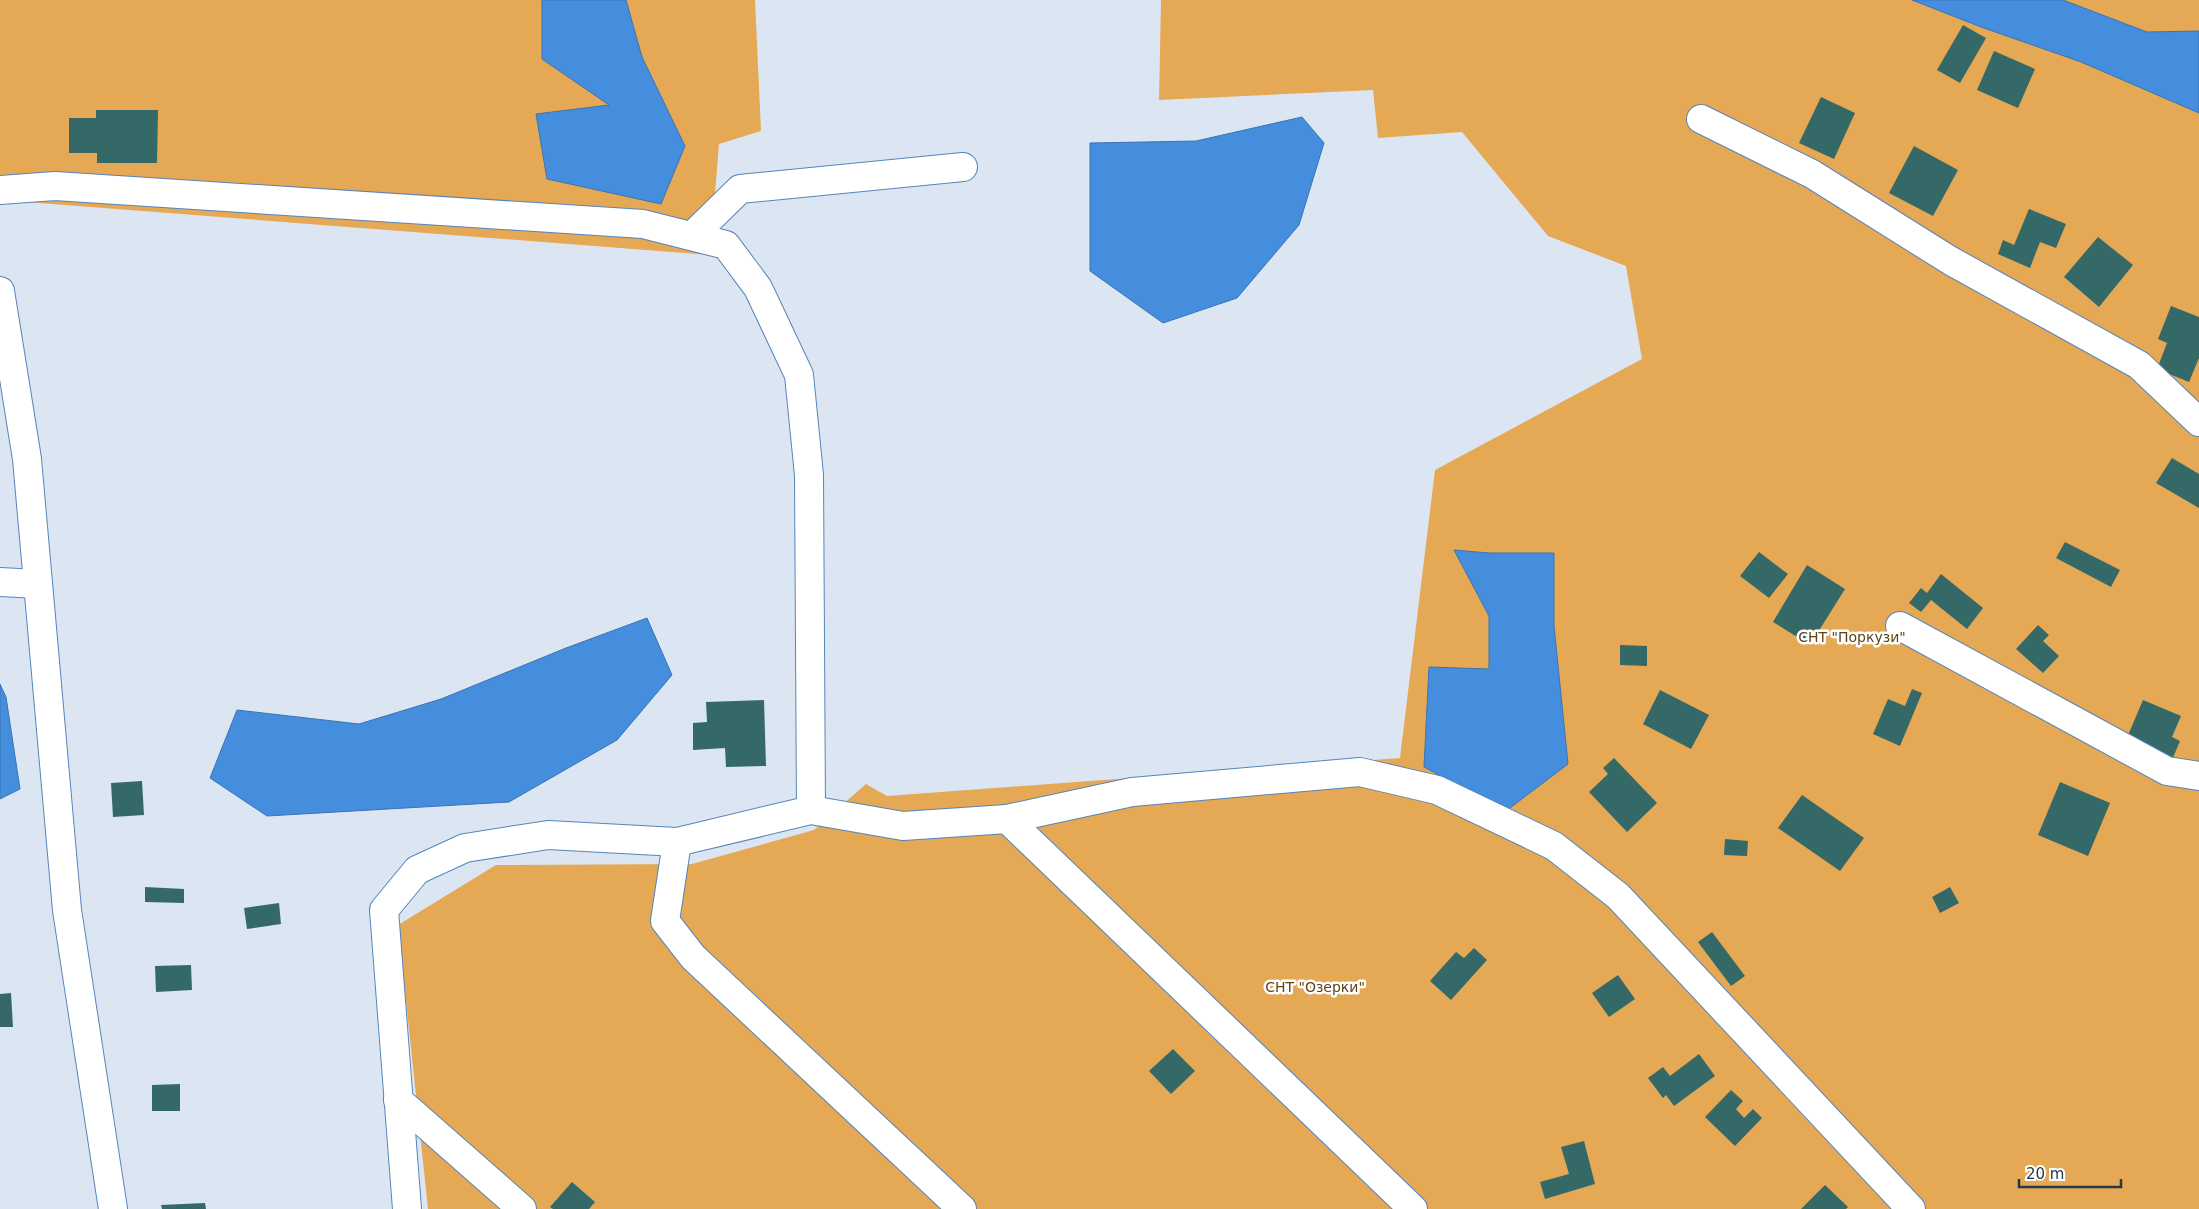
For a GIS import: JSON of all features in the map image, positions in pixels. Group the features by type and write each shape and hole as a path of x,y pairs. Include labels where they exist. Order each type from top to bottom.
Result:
{"street":[{"path":"1700,119 1812,174 1951,261 2138,365 2199,422"},
{"path":"692,236 740,189 963,168"},
{"path":"0,190 56,186 435,209 643,224 726,245 758,288 799,375 809,475 811,810"},
{"path":"0,291 26,459 67,910 113,1209"},
{"path":"0,582 38,584"},
{"path":"1900,626 2167,771 2199,776"},
{"path":"407,1209 384,910 417,870 465,848 548,835 678,842 811,810 903,826 1007,819 1132,792 1360,772 1437,790 1554,846 1618,896 1911,1209"},
{"path":"1007,819 1413,1209"},
{"path":"678,842 665,921 687,950 962,1209"},
{"path":"398,1100 522,1209"}],"green space":[{"path":"0,0 755,0 761,131 719,144 710,255 0,200"},
{"path":"1161,0 2199,0 2199,1209 428,1209 398,925 496,865 692,864 814,830 866,784 887,796 1400,758 1435,470 1642,359 1626,266 1548,236 1462,132 1378,138 1373,90 1159,100"}],"water":[{"path":"542,0 626,0 642,57 685,146 661,204 547,179 536,114 609,105 542,59"},
{"path":"1912,0 2063,0 2147,32 2199,31 2199,113 2081,62 1981,27"},
{"path":"1302,117 1324,143 1299,225 1237,298 1163,323 1090,271 1090,143 1196,141"},
{"path":"1454,550 1489,553 1554,553 1554,626 1568,764 1506,811 1424,767 1429,667 1489,669 1489,616"},
{"path":"647,618 672,675 617,740 509,802 267,816 210,778 237,710 359,724 441,699 566,648"},
{"path":"0,684 6,697 20,789 0,799"}],"building":[{"path":"1963,25 1986,38 1960,83 1937,70"},
{"path":"1994,51 2035,69 2018,108 1977,90"},
{"path":"1821,97 1855,113 1834,159 1799,143"},
{"path":"96,110 158,110 157,163 97,163 97,153 69,153 69,118 96,118"},
{"path":"1914,146 1958,170 1933,216 1889,193"},
{"path":"2029,209 2066,224 2056,248 2040,242 2030,268 1998,254 2003,240 2014,245"},
{"path":"2098,237 2133,265 2099,307 2064,277"},
{"path":"2171,306 2199,317 2199,358 2189,382 2157,369 2167,343 2158,339"},
{"path":"2172,458 2199,474 2199,508 2156,483"},
{"path":"2065,542 2120,570 2111,587 2056,558"},
{"path":"1759,552 1788,574 1769,598 1740,576"},
{"path":"1807,565 1845,589 1810,645 1773,622"},
{"path":"1941,574 1983,608 1967,629 1931,600 1921,612 1909,603 1921,588 1927,593"},
{"path":"2038,625 2049,635 2043,641 2059,656 2043,673 2016,649"},
{"path":"1620,645 1647,646 1647,666 1620,665"},
{"path":"1912,689 1922,693 1900,746 1873,734 1888,699 1905,706"},
{"path":"1660,690 1709,715 1691,749 1643,724"},
{"path":"764,700 766,766 726,767 725,748 693,750 693,723 707,722 706,702"},
{"path":"2143,700 2181,716 2172,737 2180,741 2172,760 2126,740"},
{"path":"1614,758 1657,803 1627,832 1589,792 1608,774 1603,768"},
{"path":"142,781 144,815 113,817 111,783"},
{"path":"2060,782 2110,803 2088,856 2038,835"},
{"path":"1802,795 1864,838 1840,871 1778,828"},
{"path":"1725,839 1748,841 1747,856 1724,855"},
{"path":"145,887 184,889 184,903 145,902"},
{"path":"1950,887 1959,903 1940,913 1932,897"},
{"path":"279,903 281,924 247,929 244,908"},
{"path":"1712,932 1745,976 1731,986 1698,942"},
{"path":"1474,948 1487,960 1451,1000 1430,981 1456,952 1464,958"},
{"path":"191,965 192,990 156,992 155,966"},
{"path":"1618,975 1635,999 1609,1017 1592,993"},
{"path":"11,993 13,1027 0,1027 0,994"},
{"path":"1173,1049 1195,1071 1171,1094 1149,1071"},
{"path":"1699,1054 1715,1076 1674,1106 1666,1095 1663,1098 1648,1078 1663,1067 1670,1076"},
{"path":"180,1084 180,1111 152,1111 152,1085"},
{"path":"1731,1090 1743,1101 1736,1109 1744,1118 1753,1109 1762,1118 1735,1146 1705,1117"},
{"path":"1584,1141 1595,1184 1545,1199 1540,1182 1569,1174 1561,1147"},
{"path":"572,1182 595,1202 589,1209 553,1209 550,1207"},
{"path":"1825,1185 1848,1207 1846,1209 1801,1209"},
{"path":"205,1203 206,1209 162,1209 161,1205"}],"park label":[{"name":"СНТ \"Поркузи\"","path":"1852,637"},
{"name":"СНТ \"Озерки\"","path":"1315,987"}]}
